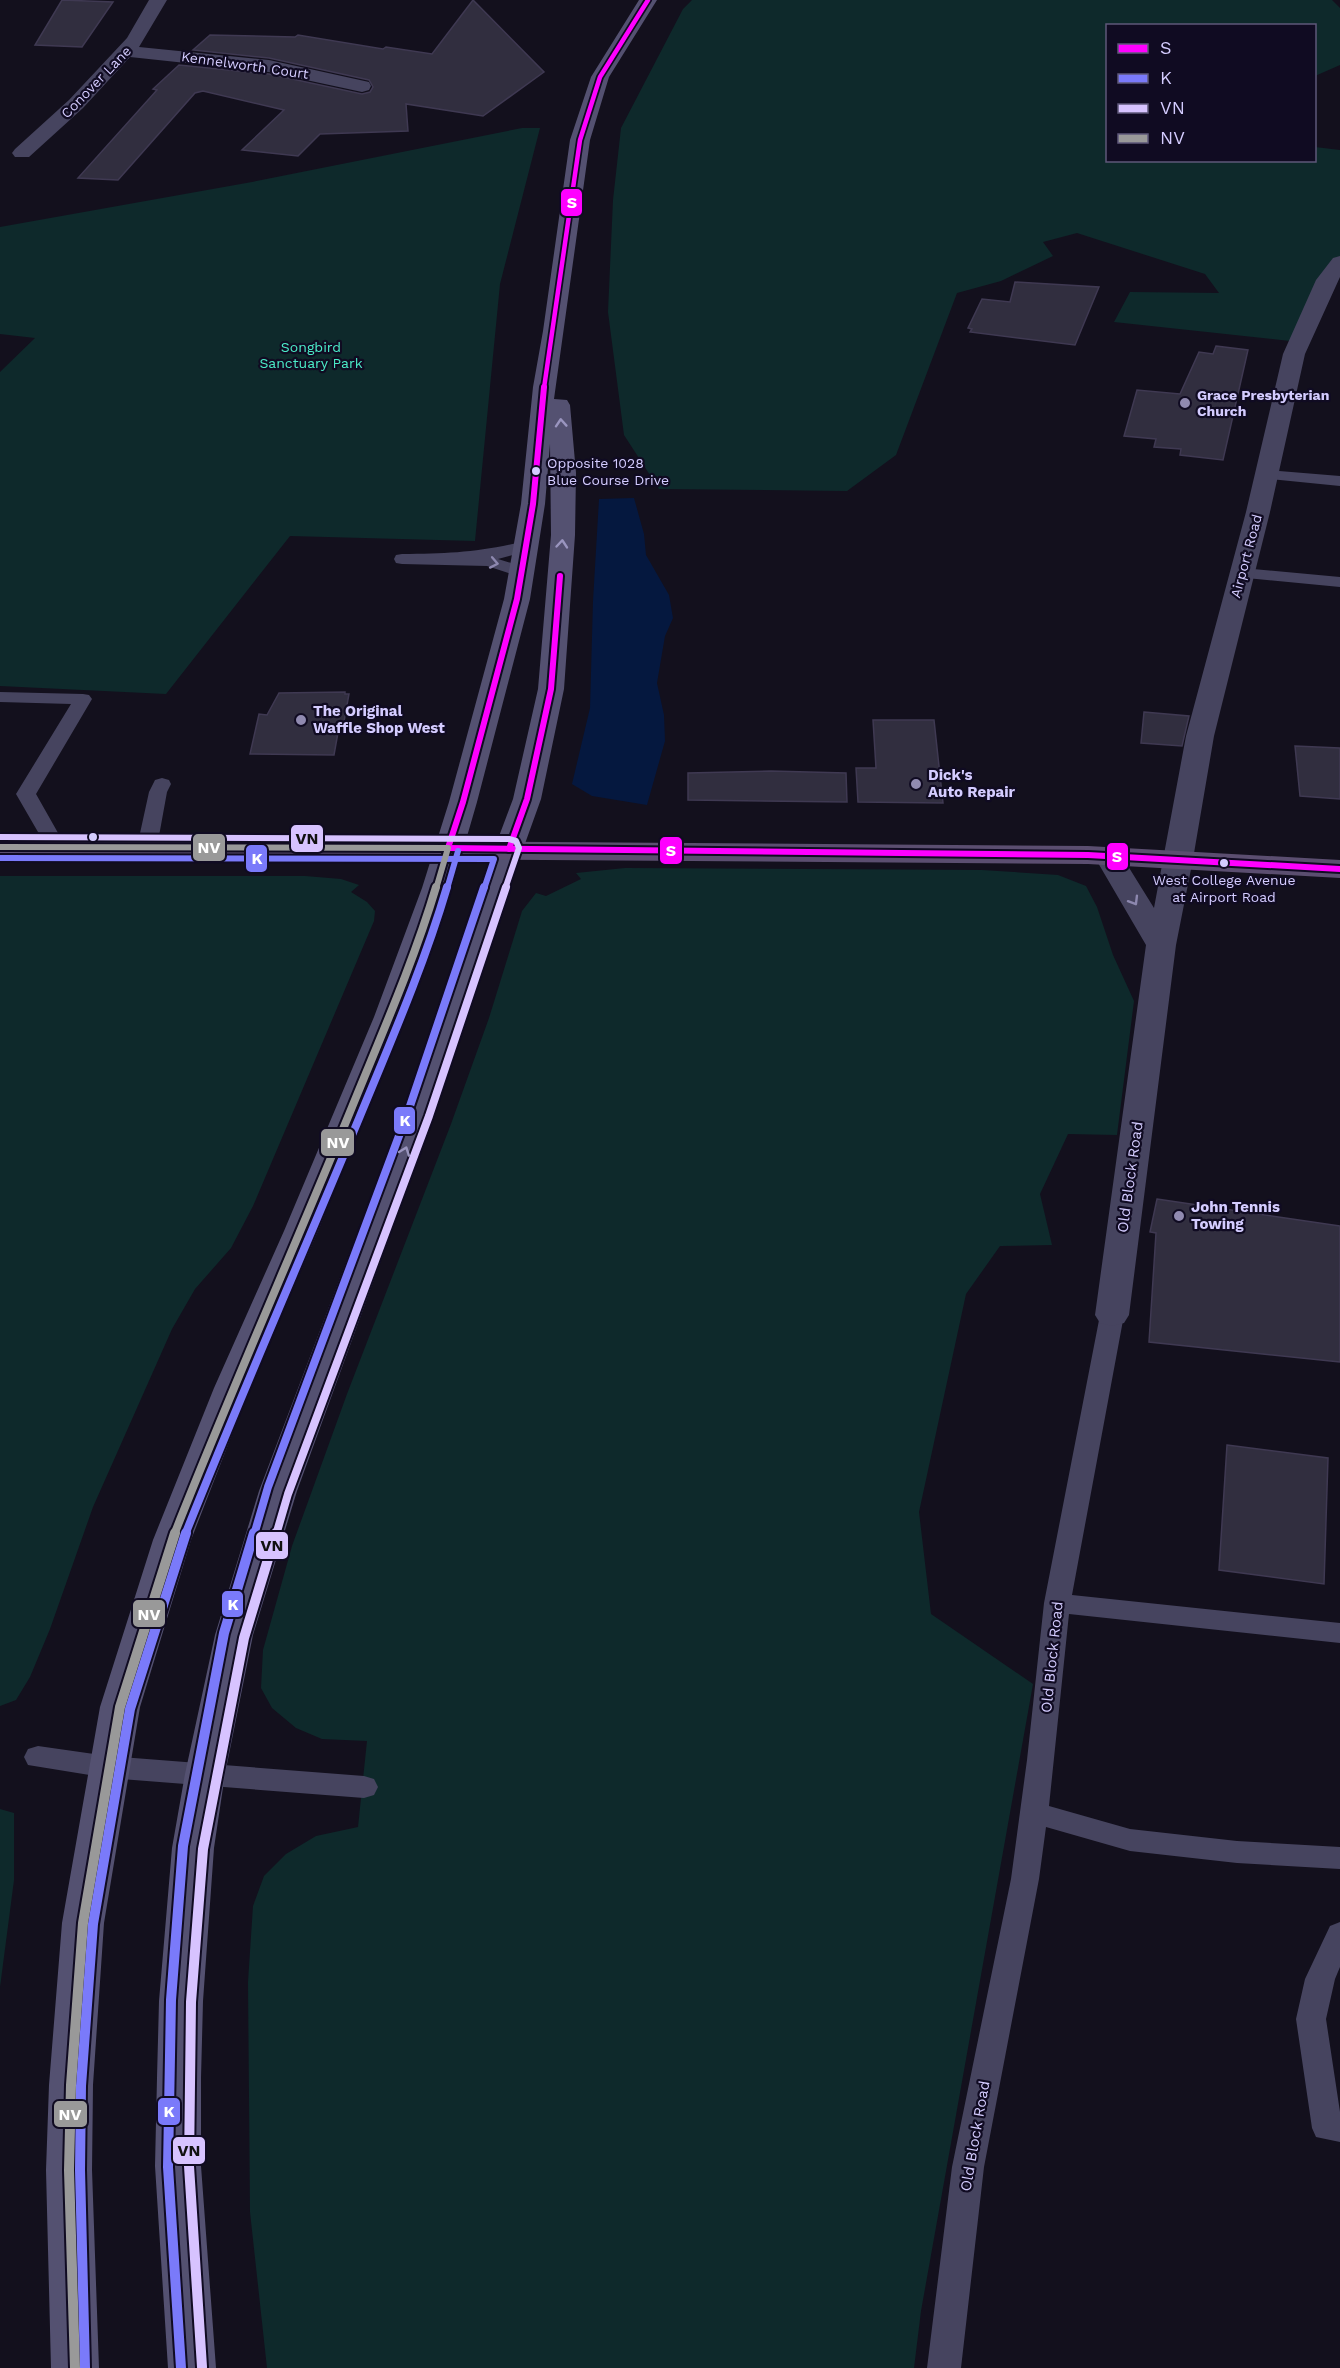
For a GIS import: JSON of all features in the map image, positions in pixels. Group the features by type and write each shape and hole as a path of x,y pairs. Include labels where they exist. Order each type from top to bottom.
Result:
{"main road":[{"path":"75,2368 69,2169 71,2085 83,1923 120,1707 171,1540 232,1388 301,1231 389,1017 430,908 487,714 524,559 536,487 544,387 584,120 600,76 648,0"},
{"path":"192,2368 178,2166 179,2078 181,2001 193,1848 205,1774 234,1635 278,1491 419,1112 484,916 527,799 551,689 565,502 554,331"},
{"path":"0,847 448,848 1108,856 1340,869"}],"street":[{"name":"Conover Lane","path":"22,153 76,104 135,41 158,0"},
{"name":"Kennelworth Court","path":"126,51 269,66 362,87"},
{"name":"Airport Road","path":"1179,859 1200,736 1266,475 1293,354 1327,280 1340,262"},
{"path":"1108,856 1161,945"},
{"name":"Old Block Road","path":"1112,1315 1161,945 1179,859"}],"lane":[{"path":"1266,475 1340,481"},
{"path":"461,559 502,553 524,559"},
{"path":"402,559 489,561 524,559"},
{"path":"1242,573 1340,582"},
{"path":"0,697 83,699 26,794 56,847"},
{"path":"147,847 158,792 162,784"},
{"name":"Old Block Road","path":"945,2368 968,2167 1025,1879 1035,1813 1057,1604 1112,1315"},
{"path":"1057,1604 1340,1633"},
{"path":"38,1758 108,1767 364,1787"},
{"path":"1035,1813 1130,1840 1237,1852 1340,1858"},
{"path":"1340,1934 1320,1979 1311,2019 1327,2128 1340,2129"}],"green space":[{"path":"692,0 1332,0 1340,8 1340,65 1316,76 1316,24 1106,24 1106,162 1316,162 1316,147 1340,150 1340,268 1299,342 1114,322 1130,292 1219,293 1205,274 1077,233 1043,242 1053,256 1001,281 957,293 896,455 847,491 659,489 624,435 608,312 613,200 621,128 683,9"},
{"name":"Songbird Sanctuary Park","path":"522,128 540,128 500,284 475,541 290,536 166,694 0,686 0,372 35,338 0,334 0,227 252,182"},
{"path":"625,868 982,870 1058,875 1086,886 1097,907 1113,955 1134,1001 1117,1135 1068,1134 1040,1194 1052,1245 1000,1246 966,1294 919,1512 931,1614 1033,1684 921,2311 914,2368 267,2368 250,2212 248,1982 253,1906 264,1876 286,1854 316,1836 358,1827 367,1741 322,1739 296,1728 272,1708 261,1688 263,1650 292,1546 347,1394 451,1124 489,1018 522,911 536,893 546,896 581,879 576,873"},
{"path":"0,876 305,876 341,879 359,885 351,892 367,902 375,911 374,921 253,1206 231,1248 195,1289 172,1329 93,1507 50,1629 30,1677 16,1700 0,1706"},
{"path":"0,1809 14,1813 14,1880 0,1987"}],"water":[{"path":"634,498 644,534 646,555 669,595 673,618 665,636 657,683 664,715 665,741 647,805 592,796 572,784 590,708 599,499"}],"building":[{"path":"62,0 113,2 82,47 35,45"},
{"path":"473,0 544,72 483,116 406,104 408,131 320,134 298,156 242,150 284,110 203,91 195,93 118,180 78,178 157,90 153,89 179,65 269,74 362,94 370,92 373,87 369,80 269,58 193,50 210,35 295,37 298,35 383,49 386,47 432,54"},
{"path":"1015,282 1099,287 1075,345 970,332 972,329 968,328 982,299 1010,302"},
{"path":"1216,346 1248,350 1223,460 1180,455 1181,449 1154,447 1156,439 1124,436 1137,390 1180,394 1199,352 1213,354"},
{"name":"The Original Waffle Shop West","path":"345,692 349,694 343,727 339,727 334,755 250,754 259,714 267,715 279,693"},
{"path":"1144,712 1189,716 1182,746 1141,743"},
{"path":"873,720 934,720 943,803 858,802 856,768 876,768"},
{"path":"1295,746 1340,748 1340,799 1300,796"},
{"path":"771,771 846,773 847,802 688,800 688,773"},
{"path":"1157,1199 1340,1226 1340,1362 1149,1342 1156,1233 1150,1232"},
{"path":"1227,1445 1328,1458 1324,1584 1219,1570"}],"transit line":[{"name":"S","path":"448,848 463,802 517,599 533,504 544,387 554,331 580,140 600,77 648,0"},
{"name":"S","path":"509,849 527,799 551,689 560,576"},
{"name":"VN","path":"0,837 509,839 516,841 519,848 429,1116 288,1494 244,1638 203,1849 191,2002 189,2166 202,2367"},
{"name":"NV","path":"0,847 448,848 430,908 389,1017 301,1231 232,1388 172,1540 120,1707 83,1923 71,2085 69,2170 75,2368"},
{"name":"S","path":"448,848 1088,855 1340,869"},
{"name":"K","path":"85,2368 80,2170 81,2086 93,1924 130,1709 182,1543 242,1392 311,1235 399,1021 440,912 458,851"},
{"name":"K","path":"0,858 494,859 409,1109 268,1487 224,1633 183,1846 171,2000 168,2167 181,2368"}],"place":[{"name":"Grace Presbyterian Church","path":"1185,403"},
{"name":"Opposite 1028 Blue Course Drive","path":"536,471"},
{"name":"The Original Waffle Shop West","path":"301,720"},
{"name":"Dick's Auto Repair","path":"916,784"},
{"name":"West College Avenue at Airport Road","path":"1224,863"},
{"name":"John Tennis Towing","path":"1179,1216"}]}
